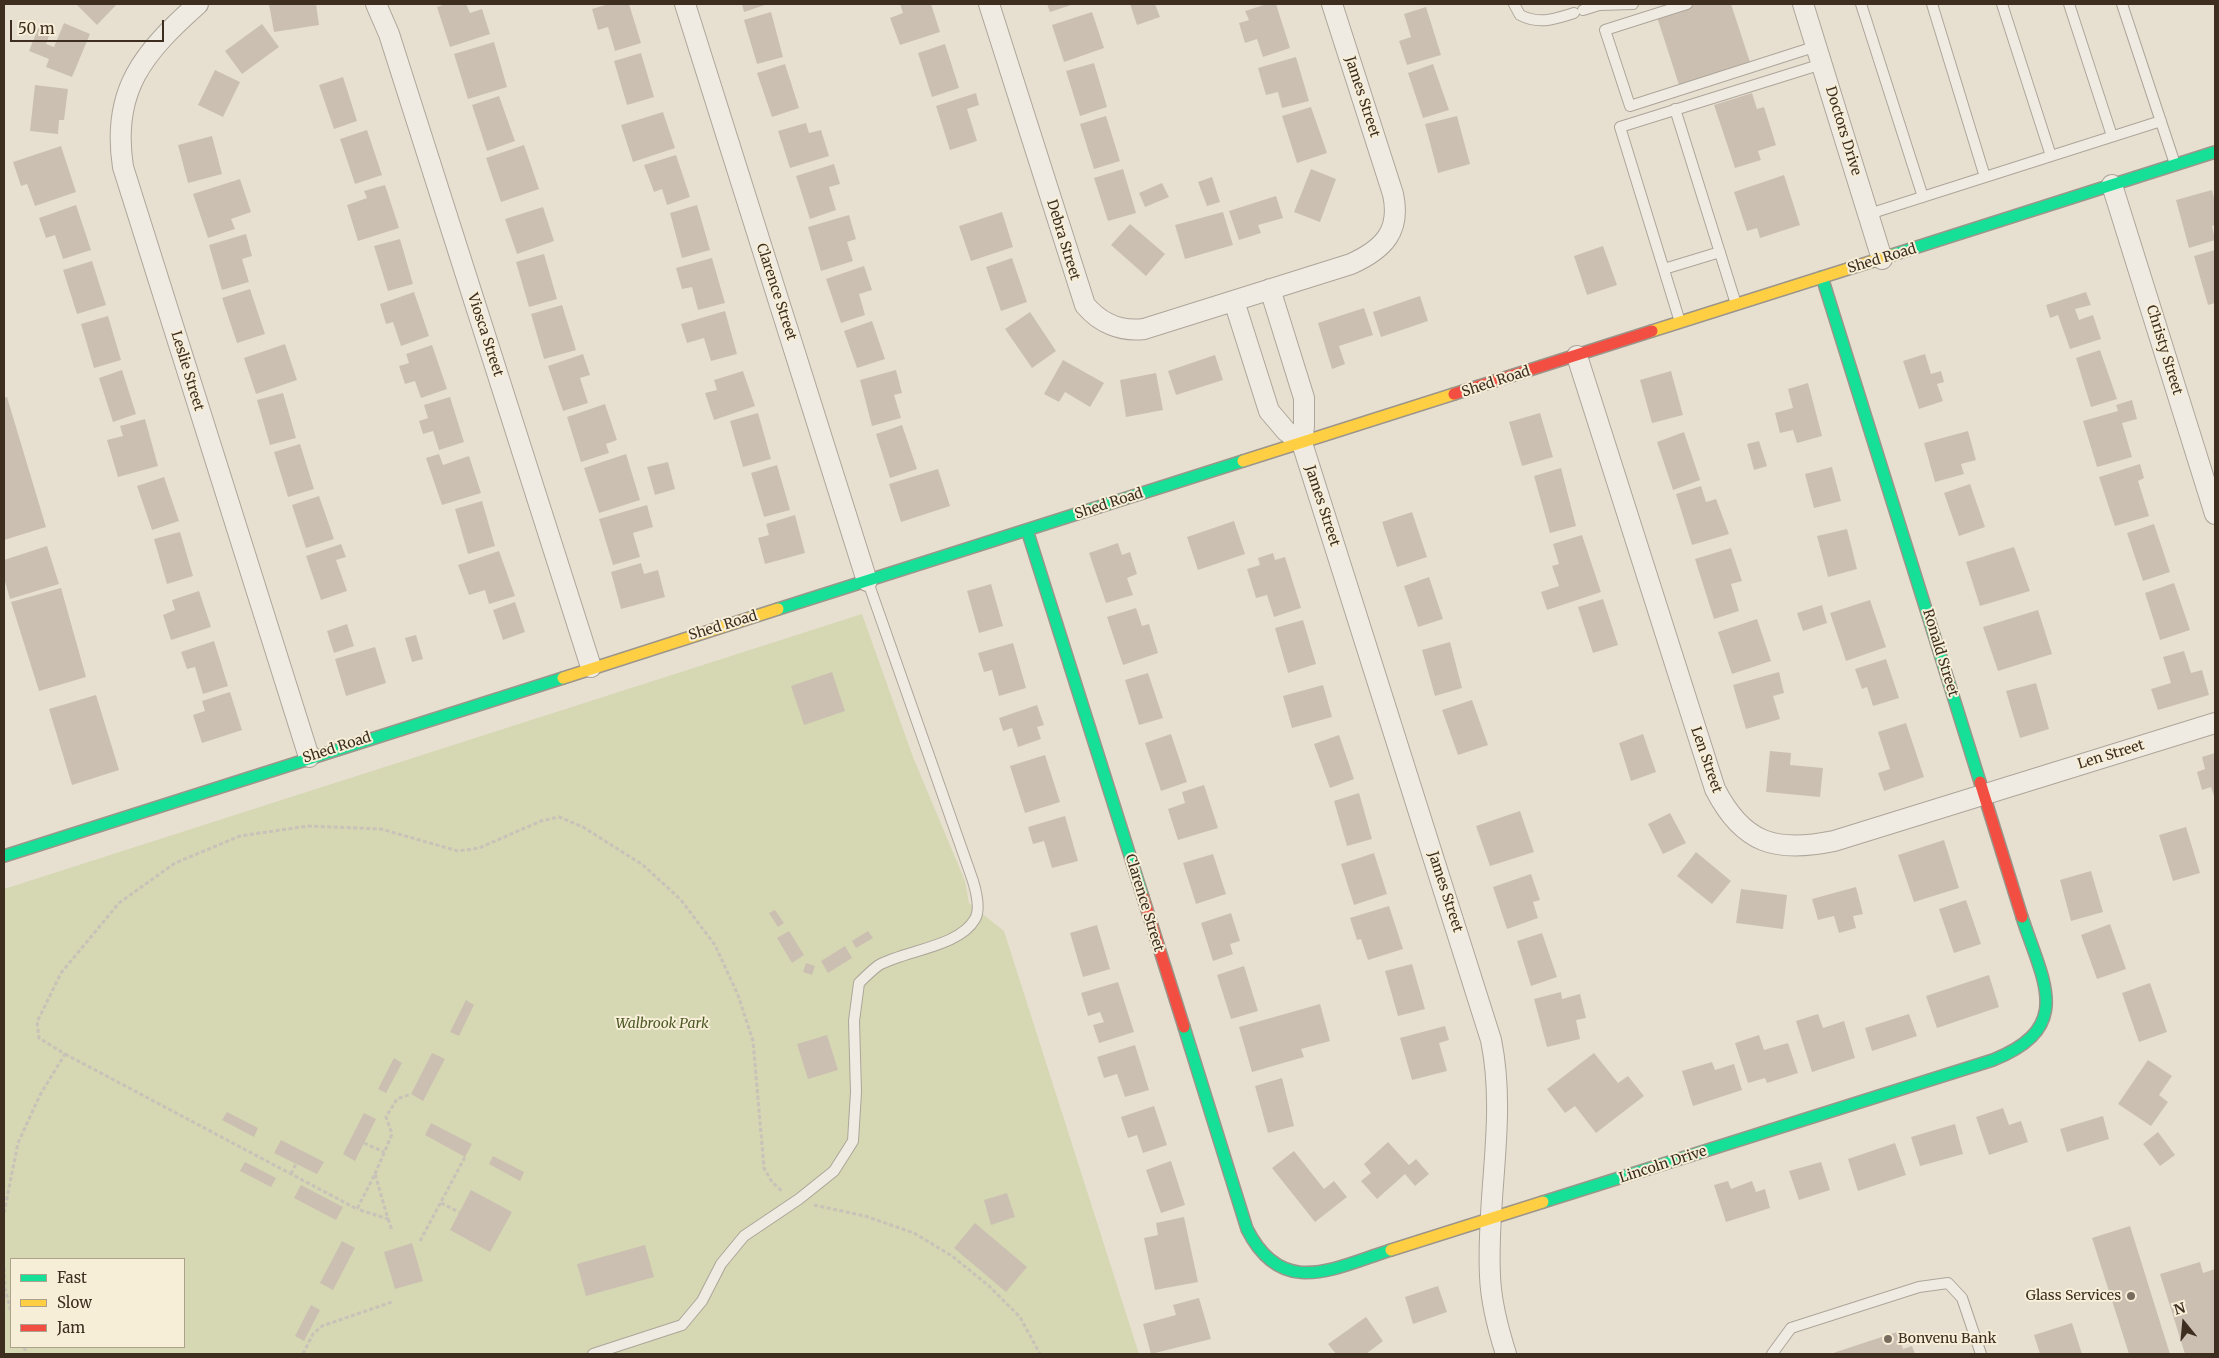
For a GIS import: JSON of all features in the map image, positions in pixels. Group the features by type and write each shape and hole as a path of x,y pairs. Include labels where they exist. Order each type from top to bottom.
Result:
{"street":[{"name":"Leslie Street","path":"198,4 155,45 134,76 127,94 123,113 120,148 309,757"},
{"name":"Viosca Street","path":"376,4 389,34 591,667"},
{"name":"Clarence Street","path":"685,4 867,581"},
{"name":"Debra Street","path":"988,4 1080,292 1085,304 1092,313 1111,325 1132,330 1144,329 1242,298"},
{"name":"James Street","path":"1242,298 1351,264 1367,257 1378,248 1393,227 1395,206 1392,194 1332,4"},
{"name":"Doctors Drive","path":"1803,4 1882,259"},
{"name":"Shed Road","path":"4,856 591,667 1578,356 2215,152"},
{"name":"Christy Street","path":"2112,185 2215,514"},
{"name":"Ronald Street","path":"1822,277 2046,992 2047,1010 2040,1029"},
{"name":"James Street","path":"1270,290 1304,398 1305,410 1302,443 1491,1040 1496,1064 1498,1103 1491,1219 1490,1277 1493,1307 1506,1354"},
{"path":"1242,298 1269,411 1286,431 1302,443"},
{"name":"Len Street","path":"1578,356 1715,789 1730,816 1750,834 1766,842 1783,845 1808,846 1834,841 2215,723"},
{"name":"Clarence Street","path":"1027,530 1247,1229 1258,1252 1277,1266"},
{"name":"Lincoln Drive","path":"1277,1266 1302,1273 1324,1271 1993,1060 2023,1046 2040,1029"}],"lane":[{"path":"1514,4 1520,15 1546,22 1599,5 1632,4"},
{"path":"1687,4 1605,30 1630,106 1819,55"},
{"path":"1861,4 1923,197"},
{"path":"1932,4 1986,177"},
{"path":"2002,4 2051,156"},
{"path":"2069,4 2112,136"},
{"path":"2122,4 2175,165"},
{"path":"1680,322 1620,127 1676,109 1819,55"},
{"path":"1676,109 1736,305"},
{"path":"1869,214 2161,121"},
{"path":"1664,269 1720,252"},
{"path":"593,1354 682,1325 702,1301 721,1264 744,1236 799,1199 834,1171 853,1141 856,1092 854,1022 859,983 879,965 952,938 966,930 976,917 977,896 973,881 867,581"},
{"path":"1772,1353 1791,1328 1919,1287 1948,1283 1962,1298 1981,1354"}],"path":[{"path":"388,1219 357,1209 65,1054 38,1038 37,1022 61,973 119,903 175,863 240,836 308,826 381,829 458,851 479,848 541,821 559,816 583,827 643,865 681,900 715,945 738,995 753,1042 759,1103 760,1150 764,1168 772,1182 784,1193 824,1208 865,1216 914,1233 952,1256 989,1286 1020,1317 1040,1354"},
{"path":"4,1213 18,1143 40,1095 65,1054"},
{"path":"357,1209 375,1174 392,1134 386,1117 397,1099 411,1094"},
{"path":"364,1143 384,1152"},
{"path":"420,1242 466,1157"},
{"path":"291,1174 296,1164"},
{"path":"375,1174 392,1230"},
{"path":"441,1203 460,1212"},
{"path":"4,1268 5,1288 10,1308"},
{"path":"303,1354 313,1334 322,1326 392,1302"}],"green space":[{"name":"Walbrook Park","path":"862,614 913,757 965,881 969,903 1004,931 1139,1354 4,1354 4,889"}],"building":[{"path":"78,4 117,4 97,25"},
{"path":"269,4 316,4 319,25 274,32"},
{"path":"446,4 466,4 470,13 482,9 490,34 450,47 437,7"},
{"path":"609,4 629,4 641,43 615,51 608,27 598,30 592,9"},
{"path":"742,4 768,4 744,12"},
{"path":"900,4 931,4 940,32 900,45 890,18 903,13"},
{"path":"1047,4 1074,4 1050,12"},
{"path":"1130,4 1155,4 1160,17 1137,25"},
{"path":"1267,4 1276,4 1290,48 1263,57 1257,39 1245,43 1239,23 1249,20 1245,11"},
{"path":"1697,4 1731,4 1750,62 1679,85 1657,17"},
{"path":"1426,7 1441,55 1407,65 1399,41 1411,37 1404,14"},
{"path":"771,12 783,57 757,64 744,20"},
{"path":"1092,12 1104,48 1064,62 1052,25"},
{"path":"64,23 90,34 72,77 46,67 49,59 29,51 40,24 52,28 46,44 54,47"},
{"path":"262,24 279,47 242,74 225,51"},
{"path":"494,42 507,87 468,99 454,54"},
{"path":"945,44 959,88 932,97 918,53"},
{"path":"641,53 654,97 627,105 614,61"},
{"path":"1296,57 1309,101 1282,108 1278,92 1266,95 1258,68"},
{"path":"1094,63 1107,107 1080,116 1066,71"},
{"path":"785,64 799,108 772,117 757,73"},
{"path":"1433,64 1449,110 1423,118 1408,73"},
{"path":"215,70 240,82 223,117 198,105"},
{"path":"343,77 357,121 334,129 319,85"},
{"path":"35,85 68,89 64,120 59,120 58,134 30,131"},
{"path":"976,93 979,105 967,109 977,141 950,150 936,106"},
{"path":"1752,93 1757,109 1764,107 1776,145 1758,151 1761,160 1735,168 1714,105"},
{"path":"499,96 515,141 487,151 472,105"},
{"path":"1311,107 1327,153 1297,163 1282,116"},
{"path":"663,112 675,148 633,162 621,125"},
{"path":"1106,116 1120,161 1094,169 1080,124"},
{"path":"1457,116 1470,164 1438,173 1425,124"},
{"path":"806,123 809,133 821,130 829,156 790,168 778,131"},
{"path":"367,130 382,175 355,184 340,139"},
{"path":"212,136 222,174 188,183 178,145"},
{"path":"524,145 539,189 501,202 486,158"},
{"path":"61,146 76,192 35,206 27,184 21,186 13,162"},
{"path":"676,155 690,197 667,205 662,189 654,192 644,165"},
{"path":"834,164 840,184 829,187 836,210 810,219 796,176"},
{"path":"1123,169 1136,213 1108,221 1094,178"},
{"path":"1311,169 1336,179 1320,222 1294,212"},
{"path":"1784,175 1800,225 1760,238 1757,228 1747,231 1734,192"},
{"path":"1212,177 1220,202 1207,206 1198,182"},
{"path":"240,179 251,212 231,219 235,229 208,238 193,194"},
{"path":"1162,183 1169,197 1145,207 1139,193"},
{"path":"385,185 399,228 358,241 347,205 367,198 364,191"},
{"path":"2212,190 2215,202 2215,225 2212,226 2215,240 2189,248 2176,200"},
{"path":"1276,196 1283,218 1258,225 1261,233 1239,240 1229,211"},
{"path":"76,205 91,250 63,259 55,235 46,238 39,218"},
{"path":"697,205 710,250 682,258 670,213"},
{"path":"543,207 554,241 517,254 505,219"},
{"path":"1002,212 1013,247 971,261 959,226"},
{"path":"1223,212 1233,245 1185,259 1175,225"},
{"path":"849,215 856,239 847,242 853,261 821,271 808,227"},
{"path":"1130,224 1165,254 1146,276 1111,245"},
{"path":"246,234 252,256 242,259 249,282 222,290 209,245"},
{"path":"400,239 413,284 388,291 374,246"},
{"path":"1603,246 1617,285 1587,295 1574,256"},
{"path":"2215,250 2215,303 2208,305 2194,256"},
{"path":"544,254 557,299 529,307 516,262"},
{"path":"712,258 725,303 698,310 692,287 682,289 676,268"},
{"path":"1012,258 1027,302 1001,311 986,267"},
{"path":"92,261 106,305 77,314 63,270"},
{"path":"864,266 872,290 859,294 865,315 841,323 826,279"},
{"path":"250,289 265,334 237,343 222,298"},
{"path":"414,292 429,336 401,346 393,322 386,324 380,304"},
{"path":"2086,292 2091,305 2075,309 2079,320 2093,315 2101,339 2070,349 2058,315 2050,318 2046,305"},
{"path":"1420,296 1428,321 1381,337 1373,312"},
{"path":"562,305 576,350 544,359 531,314"},
{"path":"1364,308 1373,335 1339,346 1345,364 1332,369 1318,323"},
{"path":"725,311 737,354 711,361 704,338 687,343 681,324"},
{"path":"1030,312 1056,351 1032,368 1005,329"},
{"path":"108,316 121,360 94,368 81,324"},
{"path":"872,321 885,359 857,368 844,331"},
{"path":"285,344 297,380 256,394 244,358"},
{"path":"432,345 447,389 421,398 415,381 405,384 399,366 409,363 406,354"},
{"path":"2100,350 2117,399 2091,407 2076,358"},
{"path":"583,354 590,375 580,378 588,403 563,411 548,366"},
{"path":"1925,354 1931,374 1941,371 1944,382 1937,384 1943,401 1919,409 1903,361"},
{"path":"1215,355 1223,380 1176,395 1168,371"},
{"path":"1063,360 1104,383 1090,407 1065,392 1059,402 1044,394"},
{"path":"122,370 136,414 113,422 99,378"},
{"path":"896,370 902,393 894,395 901,418 872,426 860,380"},
{"path":"743,371 755,406 714,420 705,393 717,390 714,380"},
{"path":"1671,371 1683,415 1652,423 1640,380"},
{"path":"1156,373 1163,410 1126,417 1120,380"},
{"path":"1808,383 1822,436 1797,443 1793,430 1780,433 1775,413 1793,408 1788,389"},
{"path":"283,393 296,438 270,445 257,400"},
{"path":"7,397 46,527 4,540 4,398"},
{"path":"450,397 464,442 439,450 433,431 423,434 419,421 428,418 424,405"},
{"path":"2132,400 2137,419 2122,423 2132,457 2097,467 2083,421 2118,411 2116,405"},
{"path":"605,404 617,440 606,444 609,453 581,462 567,417"},
{"path":"758,413 771,459 743,467 730,421"},
{"path":"1540,413 1553,457 1522,466 1509,422"},
{"path":"145,419 158,466 118,477 107,440 123,436 120,426"},
{"path":"902,425 917,469 890,478 876,434"},
{"path":"1968,431 1976,460 1961,464 1964,474 1935,482 1924,443"},
{"path":"1684,432 1700,480 1673,490 1657,442"},
{"path":"1759,441 1767,466 1754,470 1747,444"},
{"path":"300,444 314,489 288,497 274,452"},
{"path":"439,454 443,465 469,456 481,493 442,505 426,458"},
{"path":"626,454 640,500 599,513 584,468"},
{"path":"668,462 675,489 655,495 647,467"},
{"path":"2140,464 2144,478 2138,481 2149,516 2115,526 2099,477"},
{"path":"777,465 790,510 764,517 751,473"},
{"path":"1832,467 1841,501 1814,508 1805,474"},
{"path":"1561,468 1576,526 1550,533 1534,476"},
{"path":"938,469 950,506 901,522 889,484"},
{"path":"164,477 179,521 152,530 137,486"},
{"path":"1970,484 1985,527 1959,536 1944,493"},
{"path":"1701,486 1706,502 1716,499 1729,534 1692,545 1676,494"},
{"path":"319,496 334,539 306,548 292,505"},
{"path":"482,501 495,546 468,554 455,509"},
{"path":"647,505 653,527 633,533 640,557 613,565 599,519"},
{"path":"1412,512 1427,557 1397,567 1382,522"},
{"path":"795,515 805,553 765,564 758,538 769,535 766,524"},
{"path":"1234,521 1245,554 1198,570 1187,537"},
{"path":"2154,524 2170,572 2143,581 2127,533"},
{"path":"1847,529 1857,569 1828,577 1817,536"},
{"path":"180,532 193,576 167,584 154,539"},
{"path":"1582,535 1601,592 1547,610 1541,592 1559,586 1552,566 1559,564 1553,544"},
{"path":"1118,543 1122,555 1130,552 1137,574 1127,578 1133,595 1106,603 1089,553"},
{"path":"341,544 346,557 336,560 347,591 321,600 306,556"},
{"path":"47,546 59,584 10,599 4,578 4,560"},
{"path":"2014,547 2030,591 1980,606 1966,562"},
{"path":"1731,548 1742,581 1731,584 1739,611 1714,619 1695,559"},
{"path":"499,551 515,596 489,604 485,590 469,595 458,565"},
{"path":"1273,553 1275,560 1285,557 1301,608 1274,617 1267,595 1256,598 1247,569 1260,565 1258,558"},
{"path":"641,563 644,574 658,570 665,597 621,609 611,572"},
{"path":"1429,577 1443,619 1418,627 1404,586"},
{"path":"2174,583 2190,630 2160,640 2145,593"},
{"path":"991,584 1003,626 979,633 967,591"},
{"path":"61,588 86,677 39,691 11,602"},
{"path":"199,591 211,627 171,640 163,615 175,610 172,600"},
{"path":"1603,599 1618,645 1593,653 1578,607"},
{"path":"1870,600 1886,647 1846,661 1830,613"},
{"path":"515,602 525,632 503,640 493,610"},
{"path":"1822,605 1827,623 1803,631 1797,613"},
{"path":"1136,608 1142,626 1149,624 1158,653 1123,665 1107,617"},
{"path":"2038,610 2052,654 1998,671 1983,627"},
{"path":"1757,619 1771,661 1732,674 1718,632"},
{"path":"1303,620 1316,664 1288,673 1275,628"},
{"path":"347,624 354,646 334,653 327,631"},
{"path":"416,635 423,659 412,662 405,638"},
{"path":"214,641 228,686 203,694 195,667 187,669 181,652"},
{"path":"1450,642 1462,688 1435,696 1422,650"},
{"path":"1013,643 1026,688 999,696 992,670 984,672 978,653"},
{"path":"375,647 386,683 346,696 335,659"},
{"path":"2184,651 2191,673 2202,670 2209,695 2158,710 2151,689 2171,683 2163,657"},
{"path":"1886,659 1899,698 1873,706 1867,687 1862,689 1855,669"},
{"path":"832,672 845,711 804,725 791,686"},
{"path":"1779,672 1784,693 1773,696 1780,719 1746,729 1733,685"},
{"path":"1148,673 1163,718 1139,725 1125,680"},
{"path":"2036,683 2049,729 2020,738 2006,691"},
{"path":"1323,685 1332,717 1292,728 1283,696"},
{"path":"230,692 242,730 202,743 193,715 205,711 202,701"},
{"path":"96,695 119,770 72,785 49,709"},
{"path":"1472,700 1488,745 1458,755 1442,710"},
{"path":"1037,705 1044,725 1037,727 1041,739 1018,747 1012,728 1003,731 999,718"},
{"path":"1906,723 1924,777 1884,791 1878,773 1890,769 1878,732"},
{"path":"1171,734 1187,782 1161,791 1145,743"},
{"path":"1643,734 1656,772 1631,781 1619,743"},
{"path":"1339,735 1354,779 1330,788 1314,744"},
{"path":"1770,751 1791,753 1790,765 1823,768 1820,797 1766,792"},
{"path":"2215,753 2215,799 2211,787 2202,790 2197,772 2205,769 2202,757"},
{"path":"1045,755 1060,802 1025,813 1010,766"},
{"path":"1204,785 1218,828 1178,840 1168,809 1185,803 1182,792"},
{"path":"1359,793 1372,839 1347,846 1334,801"},
{"path":"1520,811 1534,852 1490,866 1476,826"},
{"path":"1670,813 1686,843 1663,854 1648,824"},
{"path":"1065,816 1078,861 1052,868 1044,841 1033,844 1028,827"},
{"path":"2186,827 2200,873 2173,881 2159,835"},
{"path":"1944,840 1959,888 1914,902 1898,855"},
{"path":"1696,852 1731,881 1712,904 1677,876"},
{"path":"1374,853 1387,894 1354,905 1341,864"},
{"path":"1213,854 1226,894 1196,904 1183,863"},
{"path":"2091,871 2103,912 2071,921 2060,880"},
{"path":"1531,874 1540,900 1533,902 1538,918 1507,929 1493,887"},
{"path":"1856,887 1863,914 1853,916 1856,928 1839,933 1834,916 1818,920 1812,899"},
{"path":"1741,889 1787,895 1783,929 1736,923"},
{"path":"1966,900 1981,944 1954,953 1939,909"},
{"path":"1389,906 1403,949 1368,960 1361,939 1357,940 1350,918"},
{"path":"775,910 784,923 778,927 769,913"},
{"path":"1231,913 1240,941 1230,944 1233,954 1213,961 1201,923"},
{"path":"2110,924 2126,969 2097,979 2081,935"},
{"path":"1097,925 1110,969 1083,977 1070,933"},
{"path":"789,931 804,955 792,963 777,938"},
{"path":"868,931 873,938 856,948 852,941"},
{"path":"1542,933 1557,977 1531,986 1517,941"},
{"path":"845,946 852,958 828,973 821,961"},
{"path":"806,963 815,966 812,975 803,972"},
{"path":"1412,964 1425,1009 1398,1016 1385,971"},
{"path":"1244,966 1258,1011 1231,1019 1217,975"},
{"path":"1989,975 1999,1007 1937,1028 1926,996"},
{"path":"1118,982 1134,1032 1099,1043 1093,1025 1104,1022 1100,1012 1088,1016 1081,993"},
{"path":"2150,983 2167,1032 2139,1042 2122,993"},
{"path":"1561,992 1562,999 1580,994 1586,1018 1576,1020 1580,1039 1547,1047 1534,999"},
{"path":"466,1000 474,1005 459,1036 450,1032"},
{"path":"1320,1004 1330,1041 1301,1049 1304,1057 1252,1072 1239,1027"},
{"path":"1818,1014 1823,1028 1844,1021 1855,1058 1812,1072 1796,1021"},
{"path":"1909,1014 1917,1036 1872,1051 1865,1028"},
{"path":"1445,1026 1449,1040 1439,1043 1447,1071 1412,1080 1400,1038"},
{"path":"827,1035 838,1070 808,1079 797,1044"},
{"path":"1759,1035 1764,1050 1788,1043 1798,1073 1767,1083 1765,1078 1748,1083 1735,1043"},
{"path":"1135,1045 1149,1090 1125,1097 1117,1074 1104,1078 1097,1057"},
{"path":"432,1053 445,1059 423,1101 411,1094"},
{"path":"1594,1053 1618,1083 1628,1076 1644,1096 1596,1133 1575,1106 1565,1113 1547,1089"},
{"path":"394,1058 402,1063 386,1093 378,1089"},
{"path":"2148,1060 2172,1076 2159,1095 2168,1102 2151,1126 2118,1104"},
{"path":"1712,1062 1715,1070 1734,1064 1742,1090 1693,1106 1682,1071"},
{"path":"1282,1078 1294,1126 1268,1133 1255,1086"},
{"path":"1154,1106 1167,1145 1143,1153 1137,1135 1128,1138 1121,1117"},
{"path":"2003,1108 2009,1125 2021,1121 2028,1142 1989,1155 1976,1117"},
{"path":"227,1112 258,1128 254,1137 222,1120"},
{"path":"364,1113 376,1119 355,1161 343,1154"},
{"path":"2103,1116 2109,1139 2067,1152 2060,1129"},
{"path":"431,1123 472,1144 465,1157 425,1135"},
{"path":"1955,1124 1963,1154 1920,1166 1911,1137"},
{"path":"2158,1132 2175,1155 2160,1166 2143,1144"},
{"path":"281,1140 324,1162 317,1174 274,1153"},
{"path":"1388,1142 1409,1165 1416,1159 1429,1174 1415,1186 1405,1174 1377,1199 1361,1181 1371,1173 1364,1164"},
{"path":"1895,1143 1906,1175 1858,1191 1848,1159"},
{"path":"1294,1151 1324,1189 1334,1181 1347,1197 1315,1222 1272,1168"},
{"path":"493,1156 524,1172 520,1181 489,1164"},
{"path":"1171,1161 1185,1205 1161,1213 1146,1170"},
{"path":"245,1162 276,1178 271,1187 240,1171"},
{"path":"1821,1162 1830,1190 1799,1200 1789,1171"},
{"path":"1728,1181 1731,1189 1752,1181 1756,1192 1765,1189 1770,1208 1726,1222 1714,1185"},
{"path":"301,1185 343,1207 336,1220 294,1198"},
{"path":"471,1190 512,1212 490,1252 450,1230"},
{"path":"1007,1193 1015,1217 991,1225 984,1200"},
{"path":"1184,1217 1198,1282 1155,1290 1144,1238 1158,1235 1156,1223"},
{"path":"975,1223 1027,1267 1006,1292 954,1248"},
{"name":"Glass Services","path":"2130,1226 2170,1354 2129,1354 2092,1238"},
{"path":"342,1241 355,1248 333,1290 320,1283"},
{"path":"412,1243 423,1281 395,1289 384,1252"},
{"path":"645,1245 654,1277 586,1296 577,1264"},
{"path":"2200,1262 2203,1273 2215,1269 2215,1354 2185,1354 2160,1274"},
{"path":"1438,1286 1447,1312 1413,1324 1405,1297"},
{"path":"1199,1298 1211,1339 1151,1354 1143,1324 1176,1315 1173,1305"},
{"path":"311,1305 320,1310 304,1341 295,1336"},
{"path":"1366,1317 1383,1341 1366,1354 1336,1354 1328,1344"},
{"path":"2072,1323 2082,1354 2040,1354 2034,1335"},
{"name":"Bonvenu Bank","path":"1897,1332 1903,1349 1912,1346 1915,1354 1830,1354"}],"traffic: fast":[{"path":"1892,255 2215,152"},
{"path":"1822,277 1980,782"},
{"path":"778,609 1243,461"},
{"path":"1027,530 1143,897"},
{"path":"4,856 563,678"},
{"path":"1543,1202 1993,1060 2019,1047 2035,1033 2044,1017 2046,1001 2044,982 2022,917"},
{"path":"1184,1027 1247,1229 1261,1251 1276,1264 1293,1271 1311,1272 1330,1270 1391,1250"}],"traffic: slow":[{"path":"1652,331 1892,255"},
{"path":"1243,461 1454,394"},
{"path":"563,678 778,609"},
{"path":"1391,1250 1543,1202"}],"traffic: jam":[{"path":"1454,394 1652,331"},
{"path":"1980,782 2022,917"},
{"path":"1143,897 1184,1027"}],"place":[{"name":"Glass Services","path":"2131,1296"},
{"name":"Bonvenu Bank","path":"1888,1339"}]}
